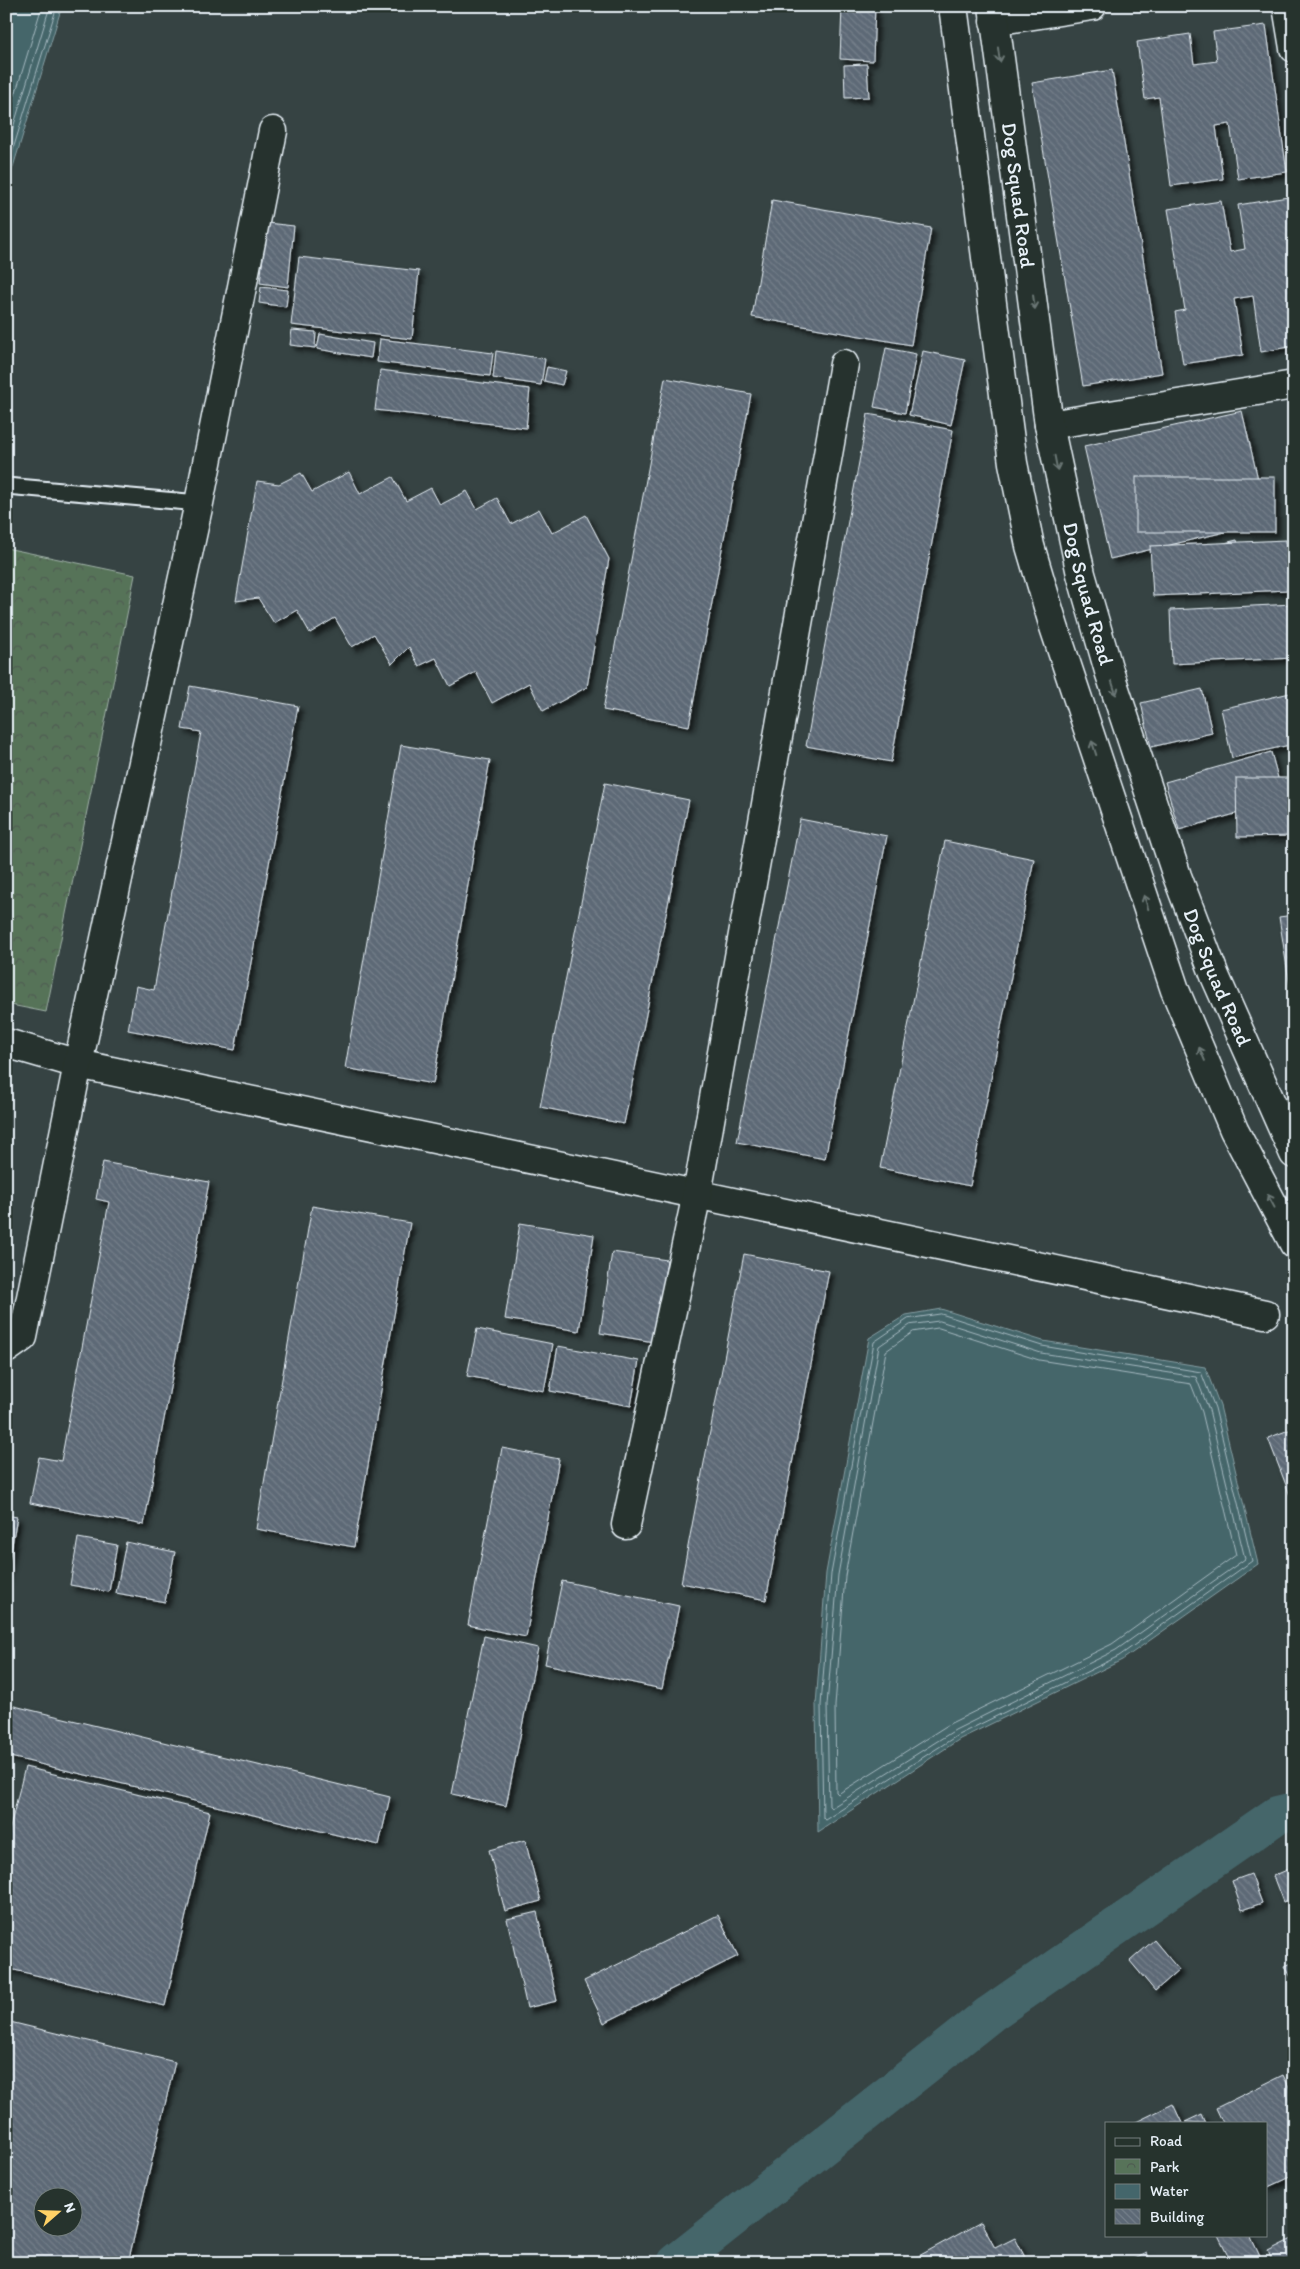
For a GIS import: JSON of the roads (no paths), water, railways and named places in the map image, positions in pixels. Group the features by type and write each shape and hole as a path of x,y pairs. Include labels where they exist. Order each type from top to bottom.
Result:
{"street":[{"path":"953,6 1013,463 1019,500 1030,546 1054,627 1175,990 1234,1130 1294,1244"},
{"path":"993,14 1092,6"},
{"path":"1287,6 1294,48"},
{"name":"Dog Squad Road","path":"993,14 1049,425 1081,574 1142,775 1215,976 1294,1154"},
{"path":"6,1349 23,1337 78,1064 200,503 273,131"},
{"path":"626,1525 697,1194 844,364"},
{"path":"1049,425 1294,385"},
{"path":"6,1043 78,1064 1265,1314"}],"lane":[{"path":"6,486 200,503"}],"water":[{"path":"6,6 62,6 6,190"},
{"path":"941,1309 1043,1341 1205,1367 1220,1406 1258,1564 1122,1660 960,1739 818,1832 816,1705 826,1573 869,1338 906,1315"}],"waterway":[{"path":"676,2263 990,2014 1277,1815 1294,1811"}]}
